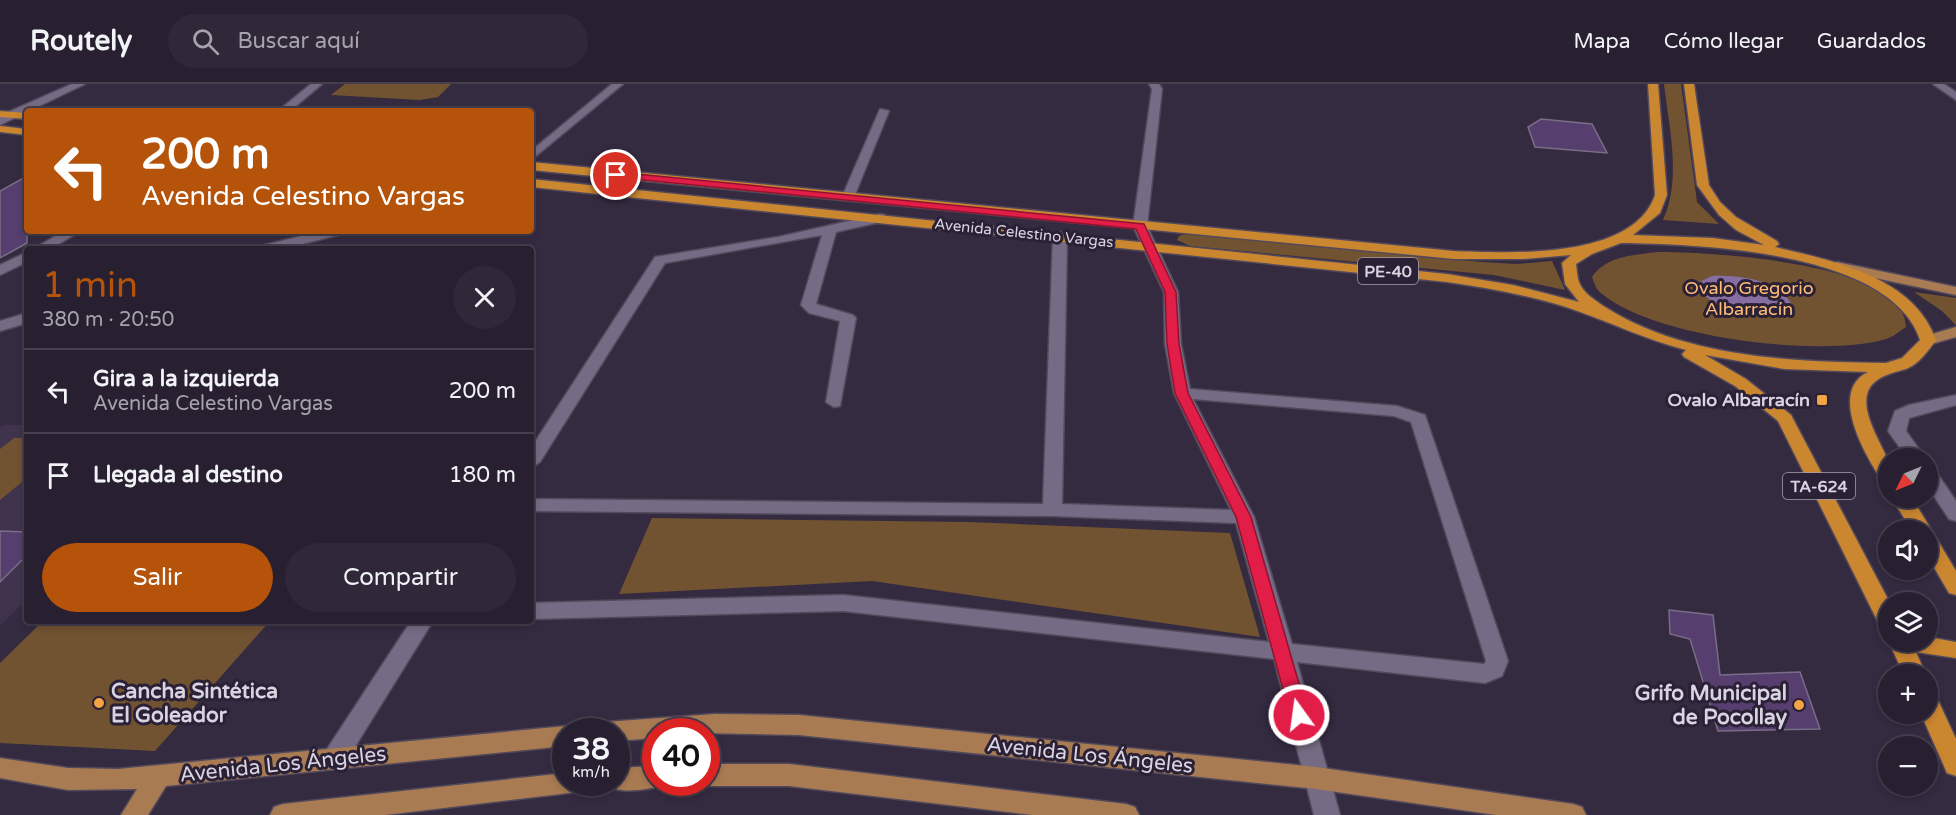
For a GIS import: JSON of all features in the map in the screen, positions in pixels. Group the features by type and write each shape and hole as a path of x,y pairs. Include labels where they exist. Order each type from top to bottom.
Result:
{"highway":[{"path":"1620,239 1656,210 1661,195 1653,84"},
{"path":"1689,84 1703,185 1710,199 1737,225 1799,255"},
{"path":"5,114 24,116"},
{"path":"0,129 24,132"},
{"name":"Avenida Celestino Vargas","path":"534,166 1465,256 1552,255 1592,248"},
{"name":"Avenida Celestino Vargas","path":"534,183 1060,236 1500,285 1568,302 1619,322"},
{"path":"929,223 938,206"},
{"path":"1878,456 1864,429 1858,403 1859,387 1869,375 1897,367 1914,357 1928,340 1924,324 1902,299 1832,265 1799,255 1717,241 1620,239 1592,248 1569,262 1567,272 1578,294 1619,322 1651,335 1757,361 1838,368 1897,367"},
{"name":"TA-624","path":"1651,335 1726,372 1785,419 1878,600"},
{"path":"1938,558 1956,588"},
{"path":"1938,647 1956,650"},
{"path":"1937,724 1956,766"}],"main road":[{"path":"1832,265 1956,291"},
{"path":"1928,340 1956,332"},
{"name":"Avenida Los Ángeles","path":"630,730 716,724 799,724 1316,778 1573,815"},
{"name":"Avenida Los Ángeles","path":"0,768 68,778 118,780 552,737"},
{"path":"720,775 789,776 1126,815"},
{"path":"134,815 159,776"},
{"path":"283,815 552,786"}],"street":[{"path":"0,122 5,114 80,84"},
{"path":"287,108 317,84"},
{"path":"534,154 618,84"},
{"path":"1155,84 1157,89 1140,226 1171,292 1173,344 1182,393 1244,517 1327,815"},
{"path":"1938,84 1956,97"},
{"path":"848,197 884,111"},
{"path":"534,457 660,260 778,241 880,218"},
{"path":"830,230 808,304 814,310 848,318 834,402"},
{"path":"46,246 68,234"},
{"path":"278,246 325,234"},
{"path":"1052,510 1060,236"},
{"path":"0,271 24,258"},
{"path":"0,326 24,319"},
{"path":"534,611 843,603 1485,674 1494,670 1497,661 1419,420 1397,411 1182,393"},
{"path":"1910,448 1898,431 1901,415 1915,408 1956,400"},
{"path":"1938,486 1953,505"},
{"path":"534,505 1052,510 1244,517"},
{"path":"334,759 420,624"}],"shaded area":[{"path":"1712,276 1733,276 1768,284 1786,296 1792,305 1789,311 1767,315 1754,315 1729,309 1718,305 1700,291 1699,282"},
{"path":"24,425 24,602 0,626 0,427"}],"green space":[{"path":"345,84 451,84 438,97 420,100 331,95"},
{"path":"1664,84 1681,84 1697,202 1719,224 1663,220 1669,204 1673,171"},
{"path":"1186,234 1481,262 1517,264 1552,261 1565,290 1494,275 1190,246 1177,240 1179,236"},
{"name":"Ovalo Gregorio Albarracín","path":"1658,252 1757,258 1840,274 1874,287 1897,305 1906,327 1889,338 1857,344 1781,345 1739,340 1658,322 1626,309 1596,288 1592,277 1605,265 1621,258"},
{"path":"1914,292 1956,298 1956,325 1942,311"},
{"path":"14,438 24,438 24,480 0,500 0,449"},
{"path":"652,518 968,522 1230,533 1260,637 872,581 619,594"},
{"name":"Cancha Sintética El Goleador","path":"40,624 267,624 155,751 0,743 0,663"}],"building":[{"path":"1541,119 1592,124 1607,153 1535,147 1528,127"},
{"path":"24,178 24,234 27,234 27,243 0,258 0,191"},
{"path":"0,531 24,532 24,558 0,582"},
{"path":"1669,610 1713,615 1720,675 1800,672 1820,729 1718,731 1690,639 1670,634"}],"place":[{"name":"Ovalo Albarracín","path":"1822,400"},
{"name":"Cancha Sintética El Goleador","path":"99,703"},
{"name":"Grifo Municipal de Pocollay","path":"1799,705"}],"route":[{"path":"616,175 1140,226 1171,292 1173,344 1182,393 1244,517 1299,715"}]}
